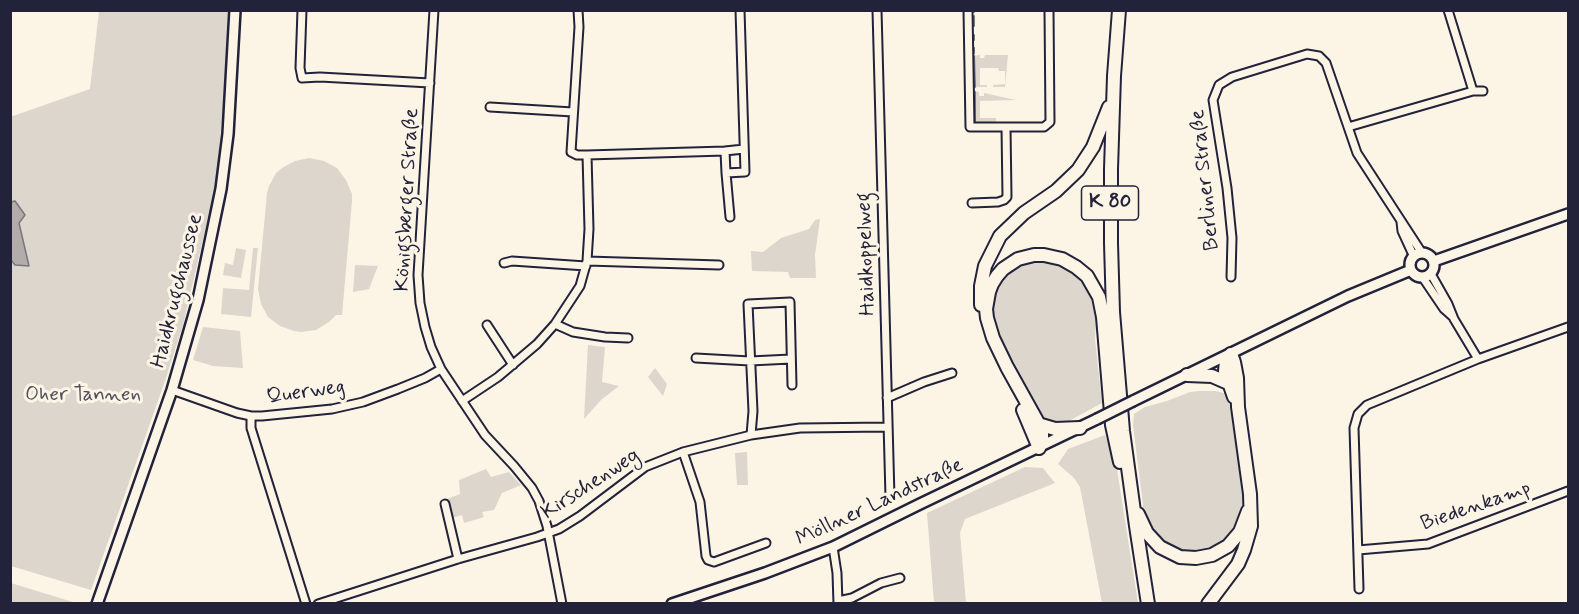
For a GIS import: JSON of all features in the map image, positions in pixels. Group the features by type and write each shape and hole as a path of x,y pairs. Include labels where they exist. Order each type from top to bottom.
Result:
{"highway":[{"name":"K 80","path":"1119,10 1113,95 1110,203 1112,276 1120,404 1148,603"},
{"path":"1039,448 988,335 981,308 982,275 989,255 1006,229 1024,213 1056,191 1078,170 1094,147 1113,95"},
{"path":"1039,448 1043,433 1006,367 993,338 986,309 992,284 1003,269 1018,259 1034,255 1062,259 1076,267 1092,283 1099,297 1103,317 1112,425 1121,465 1129,480"},
{"path":"1231,354 1225,367 1238,407"},
{"path":"1208,603 1238,564 1251,526 1236,369 1231,354"},
{"path":"1187,375 1212,376 1228,382"},
{"path":"1038,424 1055,429 1080,428"},
{"path":"1132,502 1154,542 1166,551 1187,558 1212,555 1228,546 1240,532 1250,504"}],"main road":[{"name":"Haidkrugchaussee","path":"100,603 172,390 198,300 221,189 228,134 236,10"},
{"path":"1434,261 1569,214"},
{"path":"1418,255 1429,255 1434,261 1434,268 1427,276 1416,276 1411,270 1410,263 1418,255"},
{"path":"1187,375 1348,296 1411,270"},
{"name":"Möllner Landstraße","path":"672,603 765,573 833,547 1187,375"}],"street":[{"path":"302,10 300,68 302,78 430,83"},
{"name":"Königsberger Straße","path":"434,10 418,275 425,327 441,369 462,401 485,435 532,488 545,517 562,603"},
{"path":"578,10 579,27 571,152 587,155 744,149"},
{"path":"726,173 745,172 740,10"},
{"name":"Haidkoppelweg","path":"877,10 890,497"},
{"path":"968,10 970,127 1044,127 1050,122 1049,10"},
{"path":"1448,10 1473,91"},
{"name":"Berliner Straße","path":"1231,277 1232,238 1227,188 1213,100 1219,85 1232,77 1307,54 1319,56 1326,63 1357,153 1407,228 1418,255"},
{"path":"1348,127 1473,91 1483,91"},
{"path":"490,107 573,112"},
{"path":"972,203 998,202 1007,197 1006,127"},
{"path":"725,150 730,217"},
{"path":"462,401 513,365 537,344 555,324 580,286 586,263 589,229 587,155"},
{"path":"504,263 512,261 718,265"},
{"path":"1427,276 1444,309 1454,319 1478,359"},
{"path":"752,435 748,304 790,302 792,385"},
{"path":"555,324 573,332 628,338"},
{"path":"487,325 513,365"},
{"path":"1359,589 1354,428 1358,414 1366,405 1478,359 1569,327"},
{"path":"696,358 750,361 791,359"},
{"name":"Querweg","path":"172,390 251,416 327,410 363,402 425,378 441,369"},
{"path":"887,398 952,373"},
{"path":"251,416 251,428 306,603"},
{"name":"Kirschenweg","path":"318,603 559,529 645,468 684,452 752,435 800,428 887,427"},
{"path":"684,452 700,502 708,560 714,562 766,543"},
{"name":"Biedenkamp","path":"1358,550 1428,544 1569,491"},
{"path":"445,504 458,559"},
{"path":"833,547 838,602 852,598 881,583 900,578"}],"green space":[{"name":"Oher Tannen","path":"99,11 229,11 229,53 215,188 183,325 91,590 11,566 11,260 15,265 29,266 15,202 11,202 10,117 90,89"},
{"path":"980,55 980,58 984,58 985,55 1008,55 1005,87 993,87 993,85 1005,84 1005,71 999,71 998,68 980,68 980,85 987,85 987,87 974,87 973,56"},
{"path":"974,91 979,92 979,96 984,96 984,93 1016,100 980,101 980,118 996,118 996,122 977,124 972,116 974,114"},
{"path":"309,158 324,161 337,168 346,180 352,194 352,201 342,315 336,315 316,330 301,332 280,326 268,317 261,304 258,289 269,186 276,173 282,168 295,161"},
{"path":"820,219 815,255 816,278 790,278 788,272 752,271 751,251 763,252 781,238 809,229 815,220"},
{"path":"236,248 246,250 241,278 223,275 225,263 233,265"},
{"path":"253,248 258,248 251,317 221,314 223,288 249,290"},
{"path":"1039,259 1065,264 1081,278 1089,289 1096,319 1095,339 1102,403 1069,421 1060,423 1042,417 1031,399 1005,350 992,307 1001,278 1025,262"},
{"path":"355,265 378,266 369,289 353,292"},
{"path":"203,327 240,331 243,368 213,366 193,360"},
{"path":"588,345 605,347 602,382 619,386 601,400 584,419"},
{"path":"655,368 667,384 663,396 648,377"},
{"path":"1190,392 1228,394 1244,502 1243,516 1234,535 1214,551 1186,553 1167,547 1150,530 1144,513 1133,425 1134,414 1145,407"},
{"path":"1105,435 1116,463 1138,603 1102,603 1080,487 1074,478 1058,464 1068,449"},
{"path":"747,452 748,485 737,485 735,453"},
{"path":"1025,467 1043,468 1055,483 965,519 960,533 966,603 934,603 927,513"},
{"path":"486,469 491,477 509,472 521,485 502,493 494,510 482,512 484,517 464,523 462,515 452,518 447,499 460,494 459,480"},
{"path":"11,583 76,603 11,603"}],"shaded area":[{"path":"15,201 25,215 19,223 29,266 15,265 11,260 11,202"}],"waterway":[{"path":"974,16 974,26"},
{"path":"974,35 974,40"},
{"path":"974,48 974,53"},
{"path":"974,56 975,87"},
{"path":"975,92 975,122"}]}
